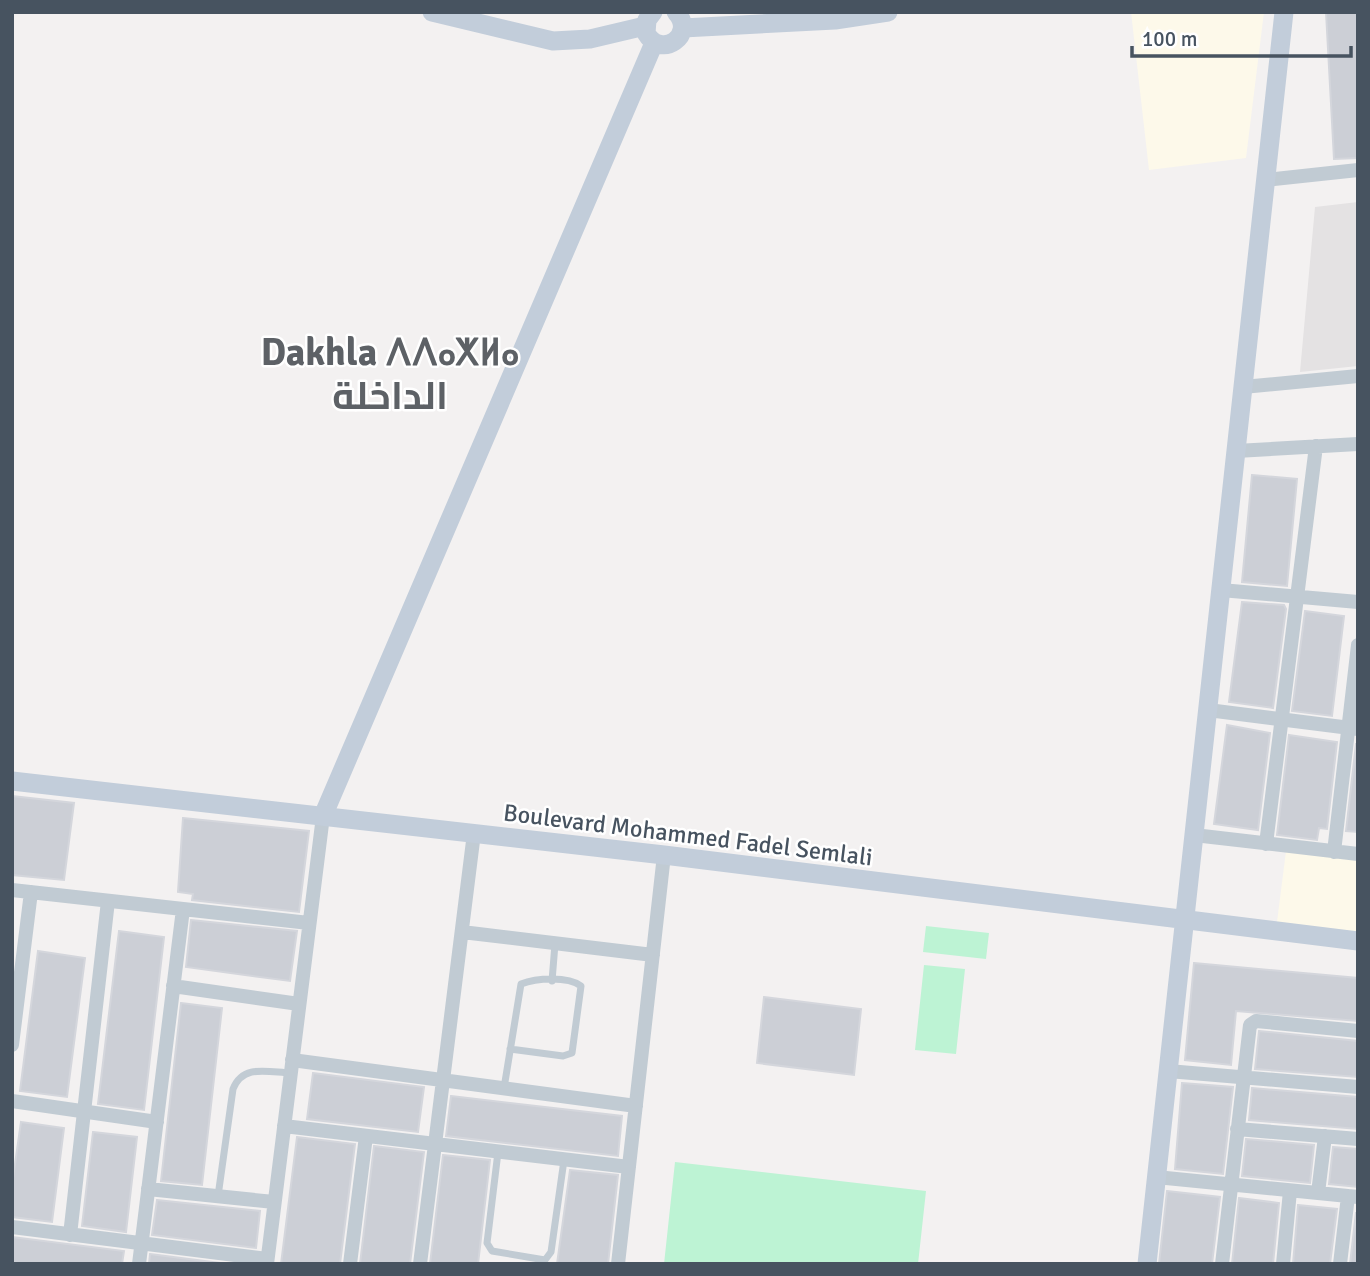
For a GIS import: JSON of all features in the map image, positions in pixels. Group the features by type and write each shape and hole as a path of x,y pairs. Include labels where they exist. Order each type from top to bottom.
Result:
{"street":[{"path":"432,12 553,41 590,39 651,27 673,44 680,20 881,13"},
{"path":"1147,1264 1284,12"},
{"path":"12,1227 267,1261 323,816 651,27"},
{"path":"1265,180 1358,170"},
{"path":"1243,387 1358,376"},
{"path":"1236,452 1358,444"},
{"path":"1266,844 1316,446"},
{"path":"1220,590 1358,603"},
{"path":"1334,852 1353,728 1358,645"},
{"path":"1208,710 1353,728"},
{"name":"Boulevard Mohammed Fadel Semlali","path":"12,781 664,855 1358,941"},
{"path":"420,1264 474,833"},
{"path":"1194,835 1358,854"},
{"path":"618,1264 664,855"},
{"path":"12,890 309,923"},
{"path":"12,1045 31,892"},
{"path":"69,1235 108,901"},
{"path":"139,1264 183,909"},
{"path":"461,932 653,955"},
{"path":"173,986 299,1004"},
{"path":"1222,1264 1251,1021 1358,1031"},
{"path":"291,1067 443,1080 636,1105"},
{"path":"1168,1071 1358,1087"},
{"path":"12,1101 156,1122"},
{"path":"284,1126 629,1167"},
{"path":"1237,1129 1358,1139"},
{"path":"350,1264 366,1136"},
{"path":"1318,1193 1325,1136"},
{"path":"1156,1177 1353,1197 1340,1264"},
{"path":"148,1189 274,1202"},
{"path":"1283,1264 1290,1191"}],"lane":[{"path":"552,981 555,944"},
{"path":"504,1088 510,1049 521,984 530,981 574,981 581,986 572,1053 563,1056 510,1049"},
{"path":"218,1196 233,1089 238,1077 247,1071 291,1067"},
{"path":"498,1152 487,1243 492,1251 513,1260 545,1260 549,1257 564,1160"}],"shaded area":[{"path":"1131,12 1264,12 1246,158 1149,170"},
{"path":"1358,202 1358,366 1300,372 1315,207"},
{"path":"1286,851 1358,860 1358,932 1277,922"}],"green space":[{"path":"926,926 989,933 986,959 923,952"},
{"path":"924,965 965,969 956,1054 915,1050"},
{"path":"675,1162 926,1191 918,1264 664,1264"}],"building":[{"path":"1326,12 1358,12 1358,158 1334,159"},
{"path":"1252,475 1297,479 1287,586 1242,582"},
{"path":"1242,602 1284,605 1286,609 1273,708 1229,702"},
{"path":"1305,611 1344,616 1332,716 1292,711"},
{"path":"1227,725 1270,733 1258,830 1214,824"},
{"path":"1289,735 1337,742 1327,829 1319,828 1317,840 1277,835"},
{"path":"1358,744 1358,832 1346,831"},
{"path":"12,796 74,803 64,880 12,875"},
{"path":"183,818 309,831 299,912 192,900 193,894 178,892"},
{"path":"191,920 297,931 290,981 186,967"},
{"path":"119,931 164,937 144,1110 98,1104"},
{"path":"38,951 85,958 67,1097 20,1091"},
{"path":"1194,963 1358,978 1358,1021 1236,1011 1231,1065 1185,1060"},
{"path":"764,997 861,1009 854,1075 757,1063"},
{"path":"181,1003 222,1008 202,1185 161,1181"},
{"path":"1259,1031 1358,1041 1358,1077 1255,1069"},
{"path":"313,1073 424,1087 418,1132 307,1119"},
{"path":"1182,1083 1233,1087 1223,1174 1175,1169"},
{"path":"1252,1088 1358,1097 1358,1129 1249,1120"},
{"path":"451,1096 622,1116 618,1156 446,1136"},
{"path":"21,1122 64,1128 52,1222 12,1217 12,1185"},
{"path":"93,1132 137,1137 126,1232 82,1226"},
{"path":"297,1137 355,1144 340,1264 281,1264"},
{"path":"1246,1139 1314,1145 1310,1183 1242,1176"},
{"path":"374,1146 424,1152 410,1264 360,1264"},
{"path":"1333,1147 1358,1149 1358,1187 1329,1184"},
{"path":"443,1155 490,1160 478,1264 430,1264"},
{"path":"570,1170 618,1175 608,1264 557,1264"},
{"path":"1167,1191 1220,1197 1212,1264 1159,1264"},
{"path":"1239,1198 1279,1203 1273,1264 1232,1264"},
{"path":"157,1200 260,1211 256,1248 152,1235"},
{"path":"1298,1205 1337,1209 1330,1264 1293,1264"},
{"path":"1356,1212 1358,1264 1350,1264"},
{"path":"12,1237 124,1251 122,1264 12,1264"},
{"path":"150,1254 228,1264 149,1264"}],"district":[{"name":"Dakhla ⴷⴷⴰⵅⵍⴰ الداخلة","path":"390,374"}]}
